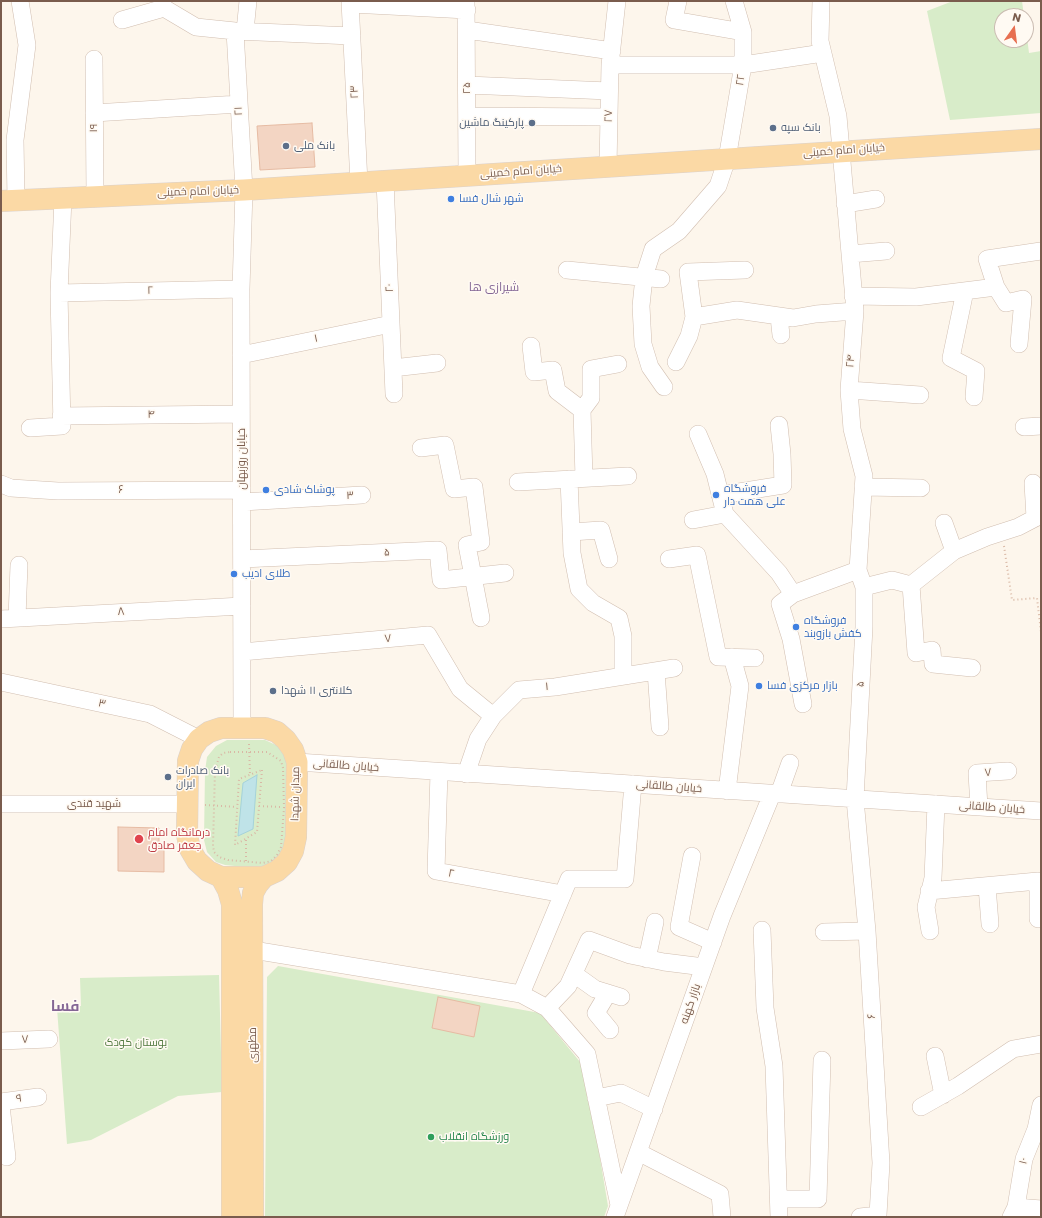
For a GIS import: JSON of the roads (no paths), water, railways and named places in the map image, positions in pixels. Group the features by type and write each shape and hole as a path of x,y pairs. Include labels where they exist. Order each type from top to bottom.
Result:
{"main road":[{"name":"خیابان امام خمینی","path":"8,200 244,190 1041,138"},
{"name":"میدان شهدا","path":"199,739 209,732 221,728 246,734 265,728 276,732 286,740 294,750 297,762 290,808 296,837 293,851 287,862 277,871 264,877 221,877"},
{"path":"199,739 192,749 188,761 187,835 190,849 198,861 208,871 221,877"},
{"name":"مطهری","path":"221,877 228,890 232,904 232,1217"},
{"name":"مطهری","path":"253,1217 253,894 258,884 264,877"}],"street":[{"path":"8,200 27,45 20,1"},
{"name":"۲۱","path":"244,190 239,104 240,31 248,1"},
{"name":"۲۷","path":"608,167 611,58 617,1"},
{"path":"678,1 674,20 743,32"},
{"name":"۲۲","path":"664,387 650,368 643,344 641,306 644,277 653,249 679,231 718,186 727,159 743,65 743,32 734,1"},
{"name":"۲۴","path":"821,1 820,41 838,116 854,304 849,390 852,430 864,476 858,570"},
{"path":"350,2 466,5"},
{"name":"۲۳","path":"350,2 359,182"},
{"path":"122,20 163,5 196,27 240,31 352,36"},
{"name":"۲۵","path":"466,5 466,176"},
{"path":"467,30 611,58 743,65 823,53"},
{"name":"۱۹","path":"94,59 95,196"},
{"path":"467,85 610,91"},
{"path":"94,113 239,104"},
{"path":"466,116 588,115 609,117"},
{"name":"۲۰","path":"385,181 394,394"},
{"name":"خیابان روزبهان","path":"244,190 241,289 241,414 242,652 246,734"},
{"path":"30,428 62,426 59,293 63,198"},
{"path":"845,204 876,199"},
{"path":"850,254 886,251"},
{"path":"1019,344 1023,299 1006,303 996,287 987,259 1041,251"},
{"path":"567,270 661,279"},
{"path":"676,362 689,336 694,317 688,272 745,270"},
{"path":"694,317 737,310 793,318 816,314 854,304 996,287"},
{"name":"۲","path":"59,293 241,289"},
{"path":"965,291 950,358 976,371 974,397"},
{"path":"779,317 781,335"},
{"name":"۱","path":"241,355 391,324"},
{"path":"531,346 534,372 552,370 557,392 582,410"},
{"path":"393,368 437,363"},
{"path":"618,364 591,369 591,398 582,410 577,479 571,532 572,553 579,589 593,603 619,618 623,636 623,676"},
{"path":"849,390 920,395"},
{"name":"۴","path":"61,416 241,414"},
{"path":"720,495 783,485 782,454 778,425"},
{"path":"1024,427 1041,426"},
{"path":"698,434 715,474 725,514 779,573 793,594"},
{"path":"421,448 445,446 454,489 474,487 481,542 467,546 481,618"},
{"path":"518,482 628,476"},
{"path":"910,585 954,551 1018,527 1038,516 1033,483"},
{"name":"۶","path":"1,484 11,488 242,496"},
{"path":"863,487 921,488"},
{"name":"۳","path":"242,496 362,495"},
{"path":"693,520 725,514"},
{"path":"944,523 954,551"},
{"path":"571,532 601,530 609,560"},
{"name":"۵","path":"242,559 438,550 441,580 506,573"},
{"path":"669,559 697,555 718,657 755,658"},
{"path":"9,618 19,565"},
{"path":"803,704 791,639 780,604 793,594 858,570"},
{"name":"۵","path":"855,799 864,627 864,587 858,570"},
{"path":"864,587 892,580 910,585"},
{"path":"910,585 916,653 932,650 934,664 972,668"},
{"name":"۸","path":"9,618 242,606"},
{"name":"۷","path":"242,652 428,635 460,690 493,716"},
{"path":"727,791 740,686 732,658"},
{"name":"۱","path":"466,774 478,739 493,716 519,690 555,687 674,668"},
{"path":"656,671 660,727"},
{"name":"۳","path":"1,682 150,714 199,739"},
{"name":"خیابان طالقانی","path":"297,762 1041,811"},
{"name":"بازار کهنه","path":"617,1211 713,942 790,763"},
{"name":"۷","path":"979,807 977,773 1008,771"},
{"name":"۲","path":"439,772 436,872 563,894"},
{"path":"521,994 569,880 625,879 633,784"},
{"name":"۶","path":"855,799 867,931 881,1163 878,1215 860,1217"},
{"name":"شهید قندی","path":"1,804 187,804"},
{"path":"930,931 926,906 933,878 936,804"},
{"path":"692,856 679,927 713,942"},
{"path":"929,891 1038,881 1038,920"},
{"path":"987,886 990,924"},
{"path":"647,959 655,922"},
{"path":"762,930 765,1008 774,1066 779,1217"},
{"path":"824,932 867,931"},
{"path":"547,1008 568,986 589,940 630,955 647,959 704,967"},
{"path":"253,950 521,994 547,1008 587,1054 617,1211"},
{"path":"574,974 595,988 615,995 596,1013 610,1030"},
{"name":"۷","path":"1,1041 49,1039"},
{"path":"921,1107 943,1095 1013,1050 1041,1044"},
{"path":"935,1056 943,1095"},
{"path":"779,1199 818,1198 822,1060"},
{"path":"596,1098 621,1093 654,1108"},
{"name":"۹","path":"1,1102 38,1097"},
{"name":"۱۰","path":"1013,1212 1024,1159 1036,1129 1041,1105"},
{"path":"1,1106 7,1157"},
{"path":"638,1152 720,1194 722,1217"},
{"path":"1013,1212 1041,1209"}],"water":[{"path":"257,775 253,829 238,836 243,783"}],"place":[{"name":"پارکینگ ماشین","path":"532,123"},
{"name":"بانک سپه","path":"773,128"},
{"name":"بانک ملی","path":"286,146"},
{"name":"شهر شال فسا","path":"451,199"},
{"name":"پوشاک شادی","path":"266,490"},
{"name":"فروشگاه علی همت دار","path":"716,495"},
{"name":"طلای ادیب","path":"234,574"},
{"name":"فروشگاه کفش بازوبند","path":"796,627"},
{"name":"بازار مرکزی فسا","path":"759,686"},
{"name":"کلانتری ۱۱ شهدا","path":"273,691"},
{"name":"بانک صادرات ایران","path":"168,777"},
{"name":"درمانگاه امام جعفر صادق","path":"139,839"},
{"name":"ورزشگاه انقلاب","path":"431,1137"}],"district":[{"name":"شیرازی ها","path":"494,288"},
{"name":"فسا","path":"65,1007"}],"park label":[{"name":"بوستان کودک","path":"136,1043"}]}
